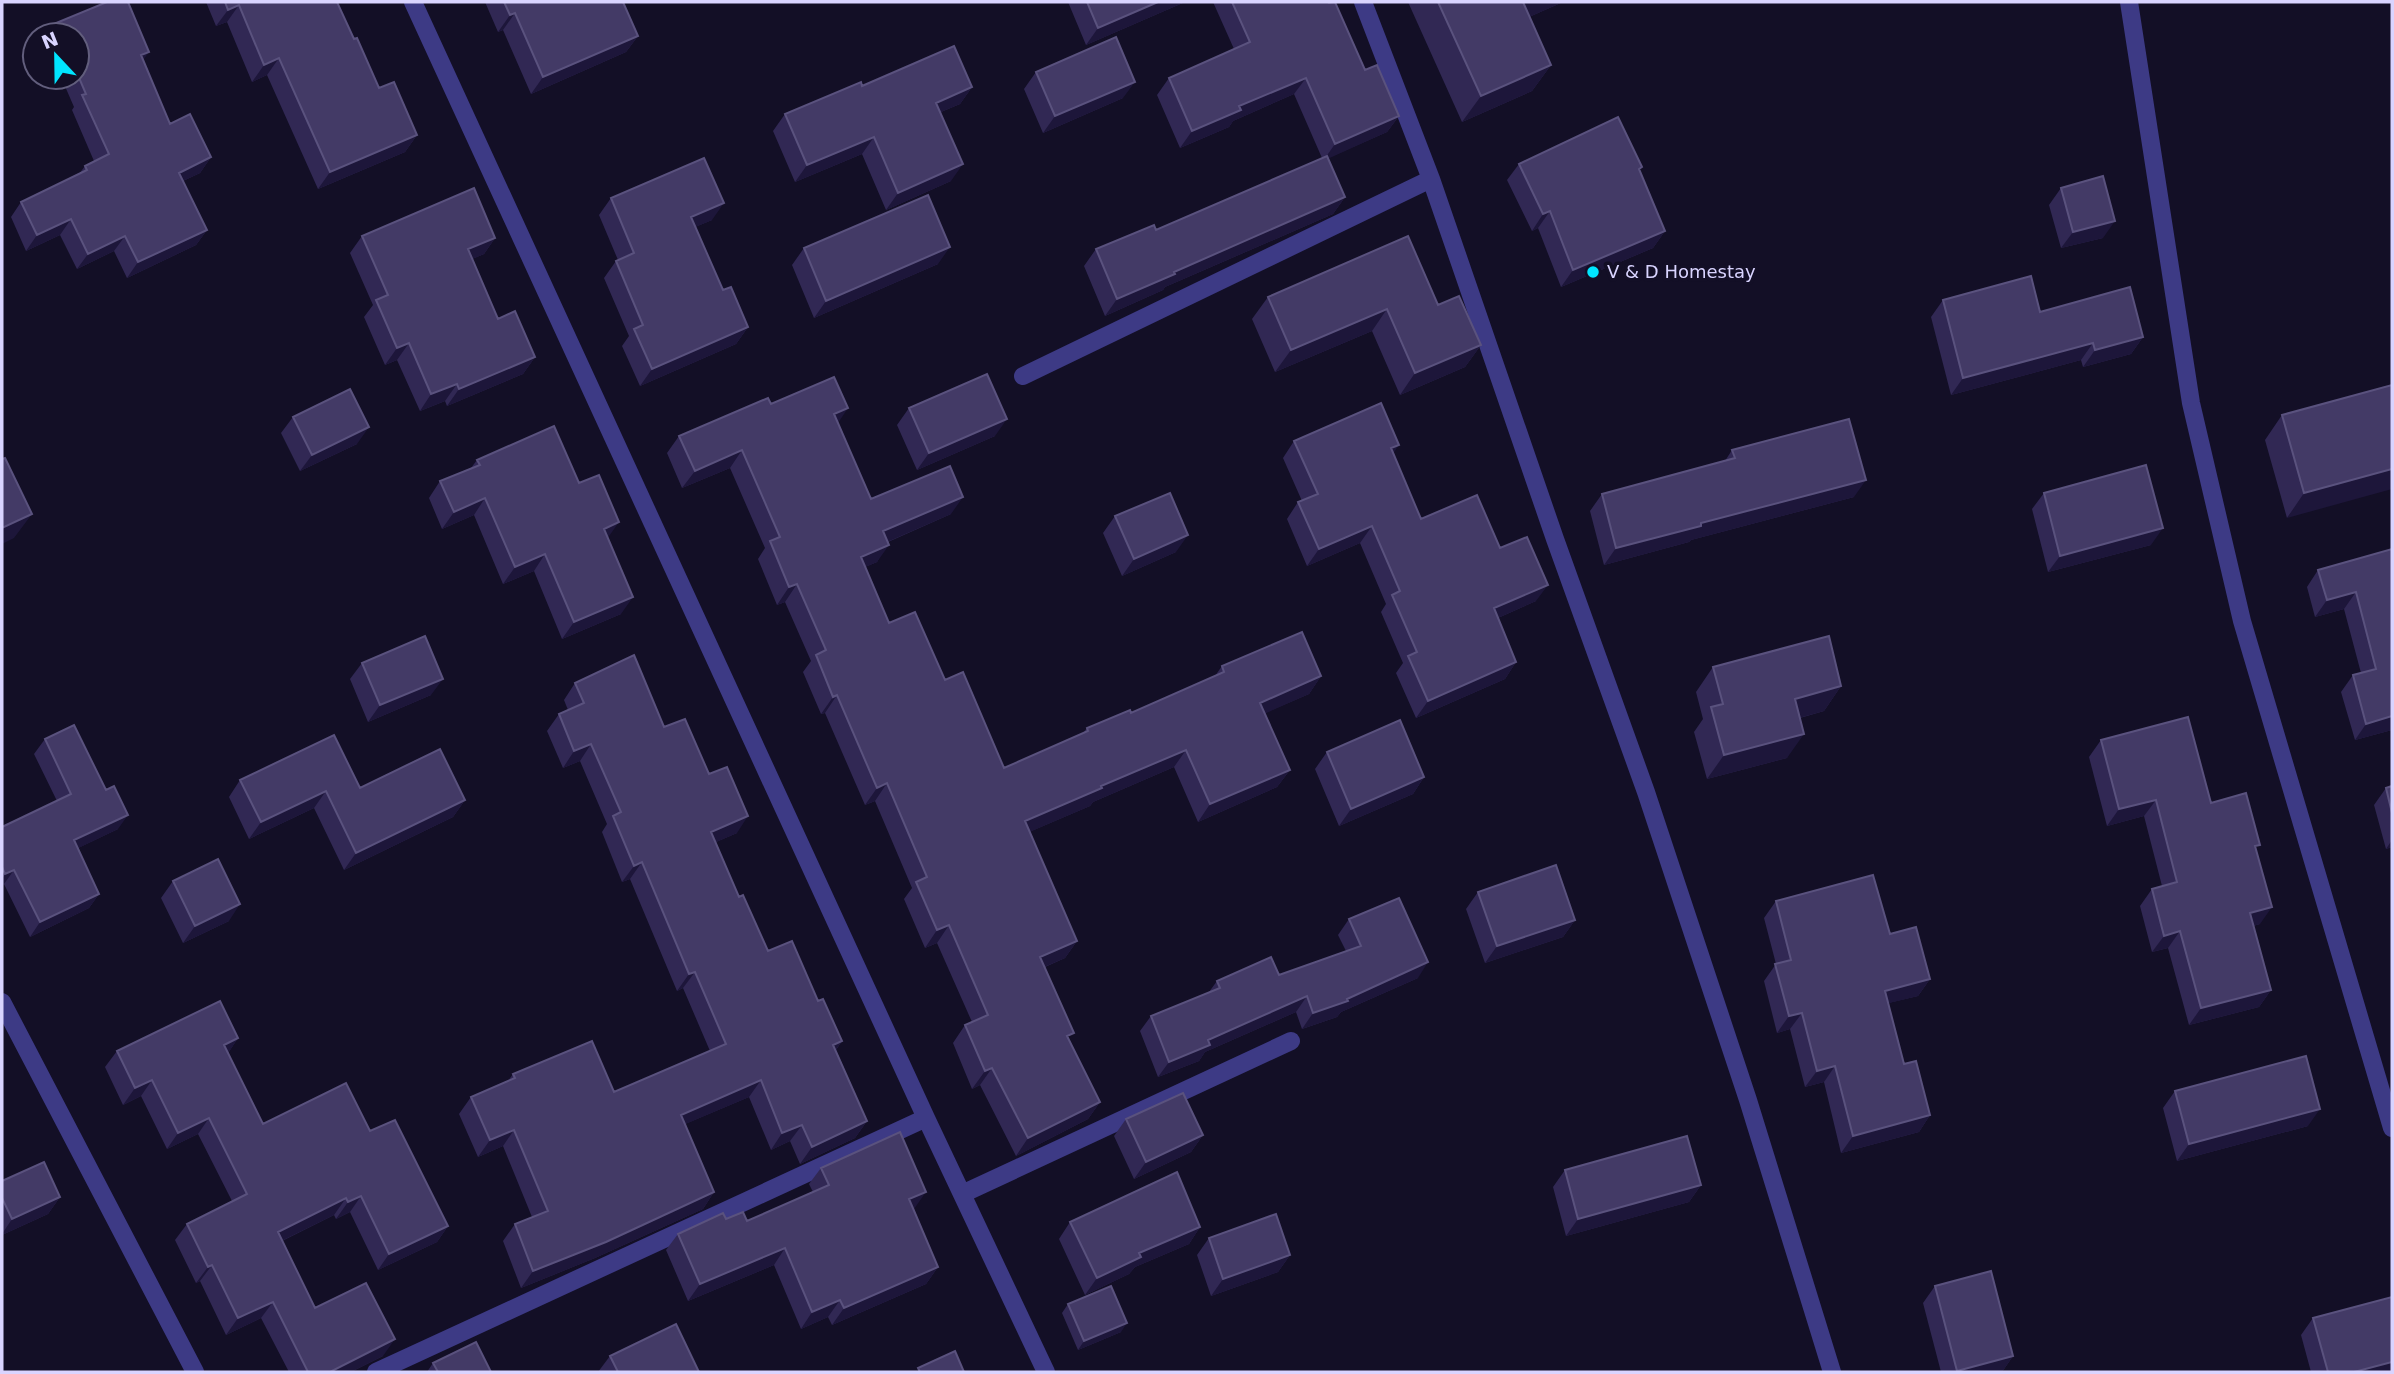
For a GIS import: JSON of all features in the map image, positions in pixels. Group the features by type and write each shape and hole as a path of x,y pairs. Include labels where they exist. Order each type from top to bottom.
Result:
{"street":[{"path":"413,2 926,1118 1046,1372"},
{"path":"1363,2 1432,179 1555,539 1646,792 1748,1100 1832,1372"},
{"path":"2129,2 2191,403 2226,553 2242,621 2392,1128"},
{"path":"1023,376 1432,179"},
{"path":"2,1002 195,1372"},
{"path":"962,1195 1291,1041"},
{"path":"376,1372 926,1118"}],"building":[{"path":"107,2 128,2 149,52 141,55 170,124 190,114 211,157 179,173 207,230 138,262 125,236 88,254 71,219 37,235 21,202 87,170 85,166 109,154 82,95 86,94 85,91 91,91 91,21 61,21"},
{"path":"225,2 337,2 354,39 357,38 379,88 394,82 417,135 330,172 279,58 264,65 239,5 228,10"},
{"path":"504,2 623,2 638,36 543,77 515,13 510,15"},
{"path":"1087,2 1158,2 1098,28"},
{"path":"1232,2 1335,2 1365,70 1377,65 1399,116 1335,144 1306,78 1239,106 1241,110 1192,131 1169,78 1250,42"},
{"path":"1438,2 1523,2 1551,65 1481,96"},
{"path":"1116,37 1135,82 1055,116 1036,72"},
{"path":"954,46 972,87 936,103 963,164 898,193 874,137 807,165 785,114 861,82 862,86"},
{"path":"1618,117 1642,167 1639,169 1665,231 1573,270 1550,211 1543,214 1519,164"},
{"path":"1327,156 1345,197 1117,299 1096,249 1154,225 1156,230"},
{"path":"704,158 724,203 691,217 723,290 731,287 748,327 652,369 634,329 643,325 616,261 634,253 611,198"},
{"path":"2103,176 2115,221 2073,232 2061,188"},
{"path":"474,188 495,238 468,249 498,319 515,311 535,357 459,389 457,384 431,394 409,343 397,348 376,300 388,295 362,236"},
{"path":"928,195 950,247 826,301 804,248"},
{"path":"1408,236 1438,305 1459,296 1481,345 1415,373 1387,309 1291,350 1268,297"},
{"path":"2031,276 2040,312 2130,287 2143,337 2095,350 2093,343 1963,378 1943,300"},
{"path":"987,374 1007,419 929,453 909,408"},
{"path":"834,377 848,408 834,414 871,499 950,466 963,497 883,531 889,545 861,557 889,623 915,612 945,680 963,672 1004,768 1088,731 1087,728 1130,710 1131,713 1224,672 1222,666 1302,632 1321,676 1260,703 1290,770 1210,804 1186,750 1025,821 1077,941 1040,957 1074,1033 1067,1036 1100,1102 1028,1138 992,1068 985,1071 965,1025 988,1015 949,925 937,930 916,882 927,877 887,783 877,788 837,695 833,697 816,655 826,650 797,584 789,587 770,541 780,537 742,450 695,471 679,436 768,398 771,404"},
{"path":"2392,385 2392,469 2304,493 2282,415"},
{"path":"350,389 369,427 312,455 293,417"},
{"path":"1381,403 1399,445 1391,448 1421,519 1477,495 1500,548 1527,537 1548,585 1494,608 1516,662 1428,701 1408,656 1417,652 1392,595 1400,591 1372,526 1319,549 1298,502 1318,494 1294,441"},
{"path":"1849,419 1866,480 1616,548 1602,494 1735,458 1732,450"},
{"path":"554,426 579,483 599,475 619,522 604,529 633,597 574,622 545,554 515,567 485,498 454,512 440,481 480,465 477,460"},
{"path":"5,458 32,514 2,528 2,459"},
{"path":"2146,465 2163,528 2060,556 2044,493"},
{"path":"1170,493 1188,535 1134,559 1115,516"},
{"path":"2392,549 2392,716 2366,724 2353,675 2376,669 2356,592 2327,600 2318,570"},
{"path":"425,636 443,679 380,705 362,663"},
{"path":"1829,636 1841,686 1795,699 1804,734 1724,755 1711,707 1723,704 1713,667"},
{"path":"634,655 664,727 685,719 709,774 727,767 748,816 711,832 739,897 743,895 768,951 792,941 818,1001 823,999 842,1041 833,1045 867,1121 812,1147 802,1125 782,1133 761,1080 681,1115 714,1192 606,1242 533,1271 515,1224 548,1211 514,1130 490,1140 471,1097 515,1078 513,1074 592,1041 614,1092 726,1044 695,972 689,974 642,862 634,866 613,816 621,812 591,744 574,751 559,714 584,703 575,683"},
{"path":"2188,717 2211,803 2246,793 2260,845 2255,846 2272,907 2250,913 2271,990 2201,1008 2180,931 2164,936 2152,889 2177,882 2156,800 2119,809 2101,740"},
{"path":"1400,720 1424,777 1351,809 1327,752"},
{"path":"74,725 106,790 114,786 128,815 74,840 99,894 40,922 14,870 5,874 2,867 2,827 71,794 45,739"},
{"path":"334,735 360,788 440,749 465,800 356,853 326,791 261,822 240,780"},
{"path":"2392,786 2392,813 2386,788"},
{"path":"218,859 240,904 195,926 173,881"},
{"path":"1556,865 1575,920 1497,946 1478,892"},
{"path":"1873,875 1890,934 1916,927 1930,979 1885,991 1904,1064 1916,1061 1930,1115 1853,1136 1835,1066 1817,1071 1802,1013 1789,1016 1775,964 1791,960 1776,901"},
{"path":"1399,898 1428,962 1347,999 1348,1001 1313,1013 1307,996 1208,1040 1210,1045 1169,1062 1151,1016 1220,988 1217,981 1271,957 1279,975 1361,946 1349,919"},
{"path":"220,1001 238,1038 224,1045 263,1124 346,1083 370,1131 395,1120 448,1226 389,1254 361,1196 348,1202 346,1198 278,1232 315,1308 366,1283 395,1339 330,1372 308,1372 273,1302 238,1318 212,1265 208,1267 187,1224 247,1194 209,1118 178,1133 152,1080 135,1088 117,1051"},
{"path":"2306,1056 2320,1109 2189,1144 2175,1091"},
{"path":"1183,1093 1203,1135 1146,1162 1126,1119"},
{"path":"900,1132 926,1192 909,1199 938,1267 844,1308 840,1300 812,1312 785,1248 700,1284 678,1234 723,1213 726,1219 743,1212 747,1221 829,1185 821,1168"},
{"path":"1687,1136 1701,1185 1578,1219 1565,1170"},
{"path":"44,1162 60,1197 12,1219 2,1198 2,1181"},
{"path":"1177,1172 1200,1227 1139,1253 1141,1257 1097,1278 1070,1222"},
{"path":"1276,1214 1290,1255 1223,1279 1209,1238"},
{"path":"1991,1271 2013,1356 1957,1371 1935,1286"},
{"path":"1111,1286 1127,1323 1084,1341 1068,1304"},
{"path":"2392,1297 2392,1362 2354,1372 2328,1372 2313,1318"},
{"path":"676,1324 699,1372 618,1372 610,1356"},
{"path":"476,1342 491,1372 438,1372 433,1363"},
{"path":"955,1351 964,1372 920,1372 918,1368"}],"place":[{"name":"V & D Homestay","path":"1593,272"}]}
